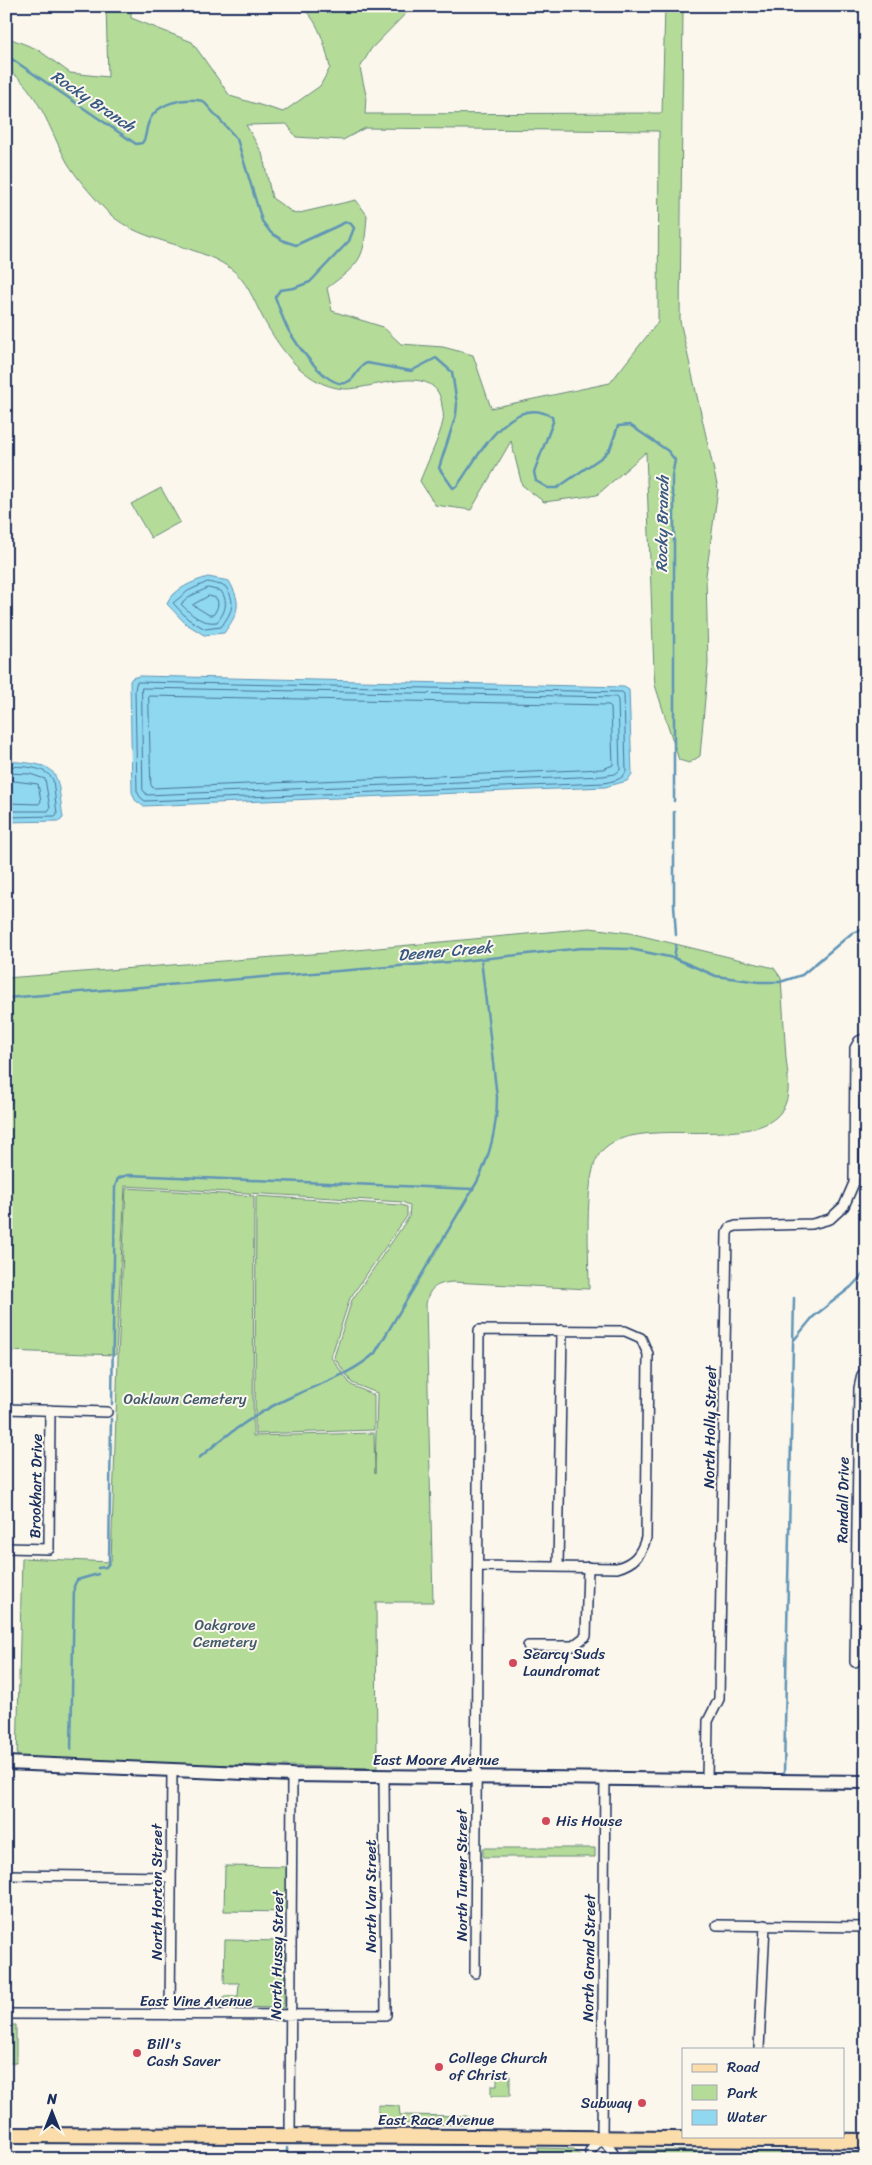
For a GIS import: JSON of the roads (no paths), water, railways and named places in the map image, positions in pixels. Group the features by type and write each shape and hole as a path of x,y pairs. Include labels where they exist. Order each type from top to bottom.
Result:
{"main road":[{"name":"East Race Avenue","path":"6,2135 759,2138 866,2141"}],"street":[{"path":"866,1038 859,1041 854,1055 854,1174 866,1174"},
{"name":"North Holly Street","path":"707,1779 708,1722 719,1699 727,1233 730,1228 736,1226 812,1224 830,1219 844,1206 852,1191 854,1174"},
{"name":"North Turner Street","path":"475,1973 478,1330 562,1330"},
{"path":"478,1566 617,1568 627,1565 637,1558 646,1538 648,1354 641,1338 625,1331 562,1330 558,1567"},
{"name":"Randall Drive","path":"855,1662 855,1621 862,1484 858,1388 862,1374 866,1371"},
{"path":"6,1408 108,1412"},
{"name":"Brookhart Drive","path":"6,1548 49,1549 50,1410"},
{"path":"528,1646 573,1646 586,1636 588,1568"},
{"path":"855,1621 866,1621"},
{"name":"East Moore Avenue","path":"6,1763 292,1775 605,1777 866,1782"},
{"name":"North Horton Street","path":"170,2015 172,1770"},
{"name":"North Hussy Street","path":"290,2136 292,1775"},
{"name":"North Van Street","path":"384,1776 386,2016"},
{"name":"North Grand Street","path":"605,1777 602,2138 613,2152 613,2159"},
{"path":"6,1875 171,1877"},
{"path":"717,1925 866,1926"},
{"path":"759,2048 765,1925"},
{"name":"East Vine Avenue","path":"6,2014 386,2016"},
{"path":"590,2159 590,2151 602,2138"}],"water":[{"path":"208,577 229,581 236,596 236,613 224,633 204,635 185,623 167,604 179,590 190,583"},
{"path":"139,676 624,687 629,690 632,774 627,781 605,787 143,806 135,800 132,792 130,681 132,678"},
{"path":"6,761 37,764 46,767 52,772 59,788 63,818 60,821 6,822"}],"waterway":[{"name":"Rocky Branch","path":"6,55 136,144 142,143 145,139 147,127 152,117 163,106 179,101 203,101 237,139 262,221 271,233 284,241 296,245 346,222 351,224 354,228 349,241 310,282 294,288 280,290 275,297 282,317 289,332 308,358 323,374 338,383 345,383 352,379 361,367 367,363 411,371 436,358 452,372 457,404 456,415 439,468 453,488 457,486 496,432 509,421 523,413 537,411 552,417 553,422 534,472 536,481 548,488 557,488 602,457 610,449 618,426 630,425 668,451 675,460 672,476 674,498 674,801"},
{"name":"Rocky Branch","path":"674,812 674,905 676,935"},
{"name":"Deener Creek","path":"6,998 462,961 582,948 630,949 674,958 716,976 759,982 780,982 802,975 852,933 866,929"},
{"name":"Rocky Branch","path":"674,958 676,945"},
{"path":"199,1458 231,1432 254,1417 278,1403 346,1373 375,1353 477,1182 492,1141 497,1097 481,959"},
{"path":"112,1404 115,1187 118,1178 128,1175 473,1189"},
{"path":"794,1340 813,1317 851,1287 866,1271"},
{"path":"784,1773 794,1298"},
{"path":"98,1568 106,1567 109,1563 111,1419"},
{"path":"71,1750 74,1586 77,1580 98,1574"},
{"path":"287,2148 287,2159"}],"place":[{"name":"Searcy Suds Laundromat","path":"513,1663"},
{"name":"His House","path":"546,1821"},
{"name":"Bill's Cash Saver","path":"137,2053"},
{"name":"College Church of Christ","path":"439,2067"},
{"name":"Subway","path":"642,2103"}],"park label":[{"name":"Oaklawn Cemetery","path":"185,1399"},
{"name":"Oakgrove Cemetery","path":"225,1634"}]}
